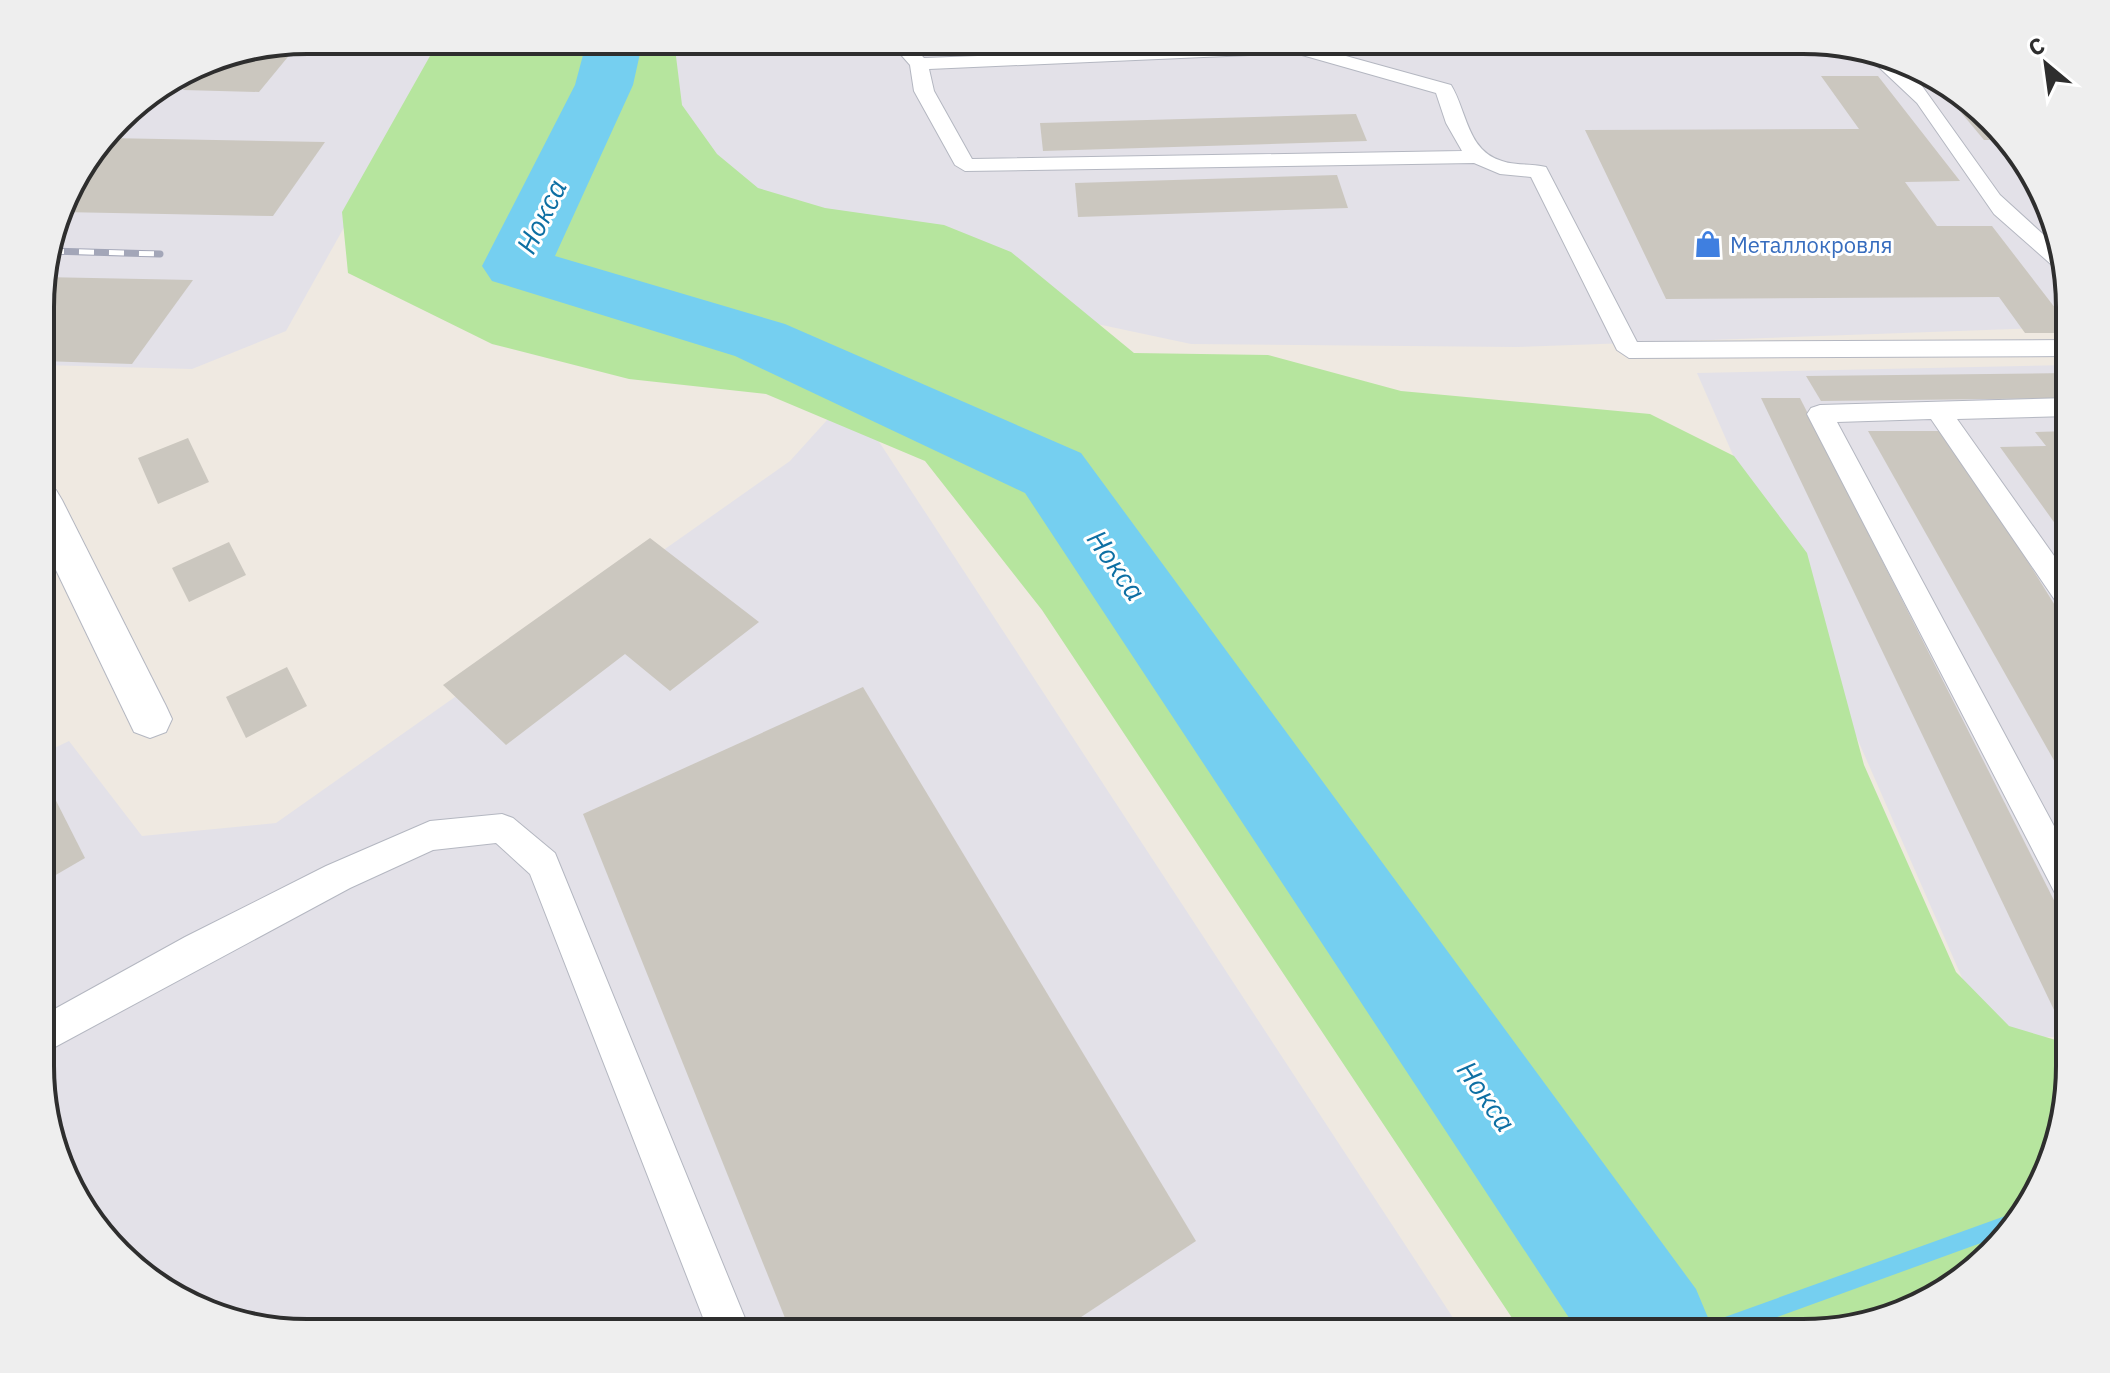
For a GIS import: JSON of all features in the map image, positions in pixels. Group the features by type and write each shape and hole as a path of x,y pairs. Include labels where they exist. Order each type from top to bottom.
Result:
{"street":[{"path":"54,524 150,719"}],"lane":[{"path":"919,64 1160,54"},
{"path":"1316,54 1444,89 1458,129 1481,157 1492,166 1539,171 1629,350 2055,348"},
{"path":"910,55 919,64 924,91 965,165 1481,157"},
{"path":"1909,78 1985,190 2013,221 2049,251"},
{"path":"2055,410 1820,414 2055,859"},
{"path":"1938,411 2055,578"},
{"path":"54,1029 197,949 338,877 430,836 502,828 543,864 724,1319"}],"shaded area":[{"path":"290,55 441,55 286,331 192,369 54,365 56,274 67,226 88,180 117,140 166,97 226,67"},
{"path":"656,55 1820,55 1884,67 1915,80 1970,117 1993,140 2022,180 2043,226 2055,290 2055,328 1516,347 1191,344 628,224"},
{"path":"2055,365 2055,1037 1988,1037 1697,373"},
{"path":"828,419 872,431 1453,1318 274,1317 226,1306 195,1293 140,1256 117,1233 80,1178 67,1147 56,1099 54,748 69,741 142,836 276,823 790,461"}],"green space":[{"path":"431,55 676,55 682,105 717,154 758,188 825,208 944,225 1011,252 1134,353 1268,355 1401,391 1650,414 1734,456 1807,553 1864,765 1956,972 2009,1026 2055,1040 2051,1115 2043,1147 2030,1178 1993,1233 1970,1256 1930,1285 1884,1306 1820,1318 1512,1318 1042,610 925,461 766,394 629,379 492,344 348,273 342,212"}],"building":[{"path":"289,55 259,92 183,90 189,83 226,67"},
{"path":"1821,76 1878,76 1960,181 1905,182 1937,226 1992,226 2055,308 2055,333 2025,333 1999,297 1666,299 1585,130 1859,129"},
{"path":"1959,110 1993,140 1984,140"},
{"path":"1356,114 1367,141 1043,151 1040,123"},
{"path":"119,138 325,142 273,216 72,212 88,180"},
{"path":"1337,175 1348,208 1078,217 1075,183"},
{"path":"56,277 193,280 132,364 54,361"},
{"path":"2055,373 2055,398 1821,401 1806,376"},
{"path":"1761,398 1800,398 2055,902 2055,1012"},
{"path":"1868,431 1947,431 2055,605 2055,762"},
{"path":"2055,431 2055,524 2000,447 2046,446 2035,432"},
{"path":"188,438 209,482 158,504 138,458"},
{"path":"650,538 759,622 670,691 625,654 506,745 443,685"},
{"path":"229,542 246,575 189,602 172,568"},
{"path":"287,667 307,706 246,738 226,697"},
{"path":"863,687 1196,1241 1079,1318 785,1319 583,814"},
{"path":"54,797 85,858 54,876"}],"waterway":[{"name":"Нокса","path":"611,55 604,85 516,266 760,340 1053,473 1642,1318"},
{"path":"1749,1318 1997,1228"}],"railway":[{"path":"61,251 160,254"}],"place":[{"name":"Металлокровля","path":"1708,244"}]}
